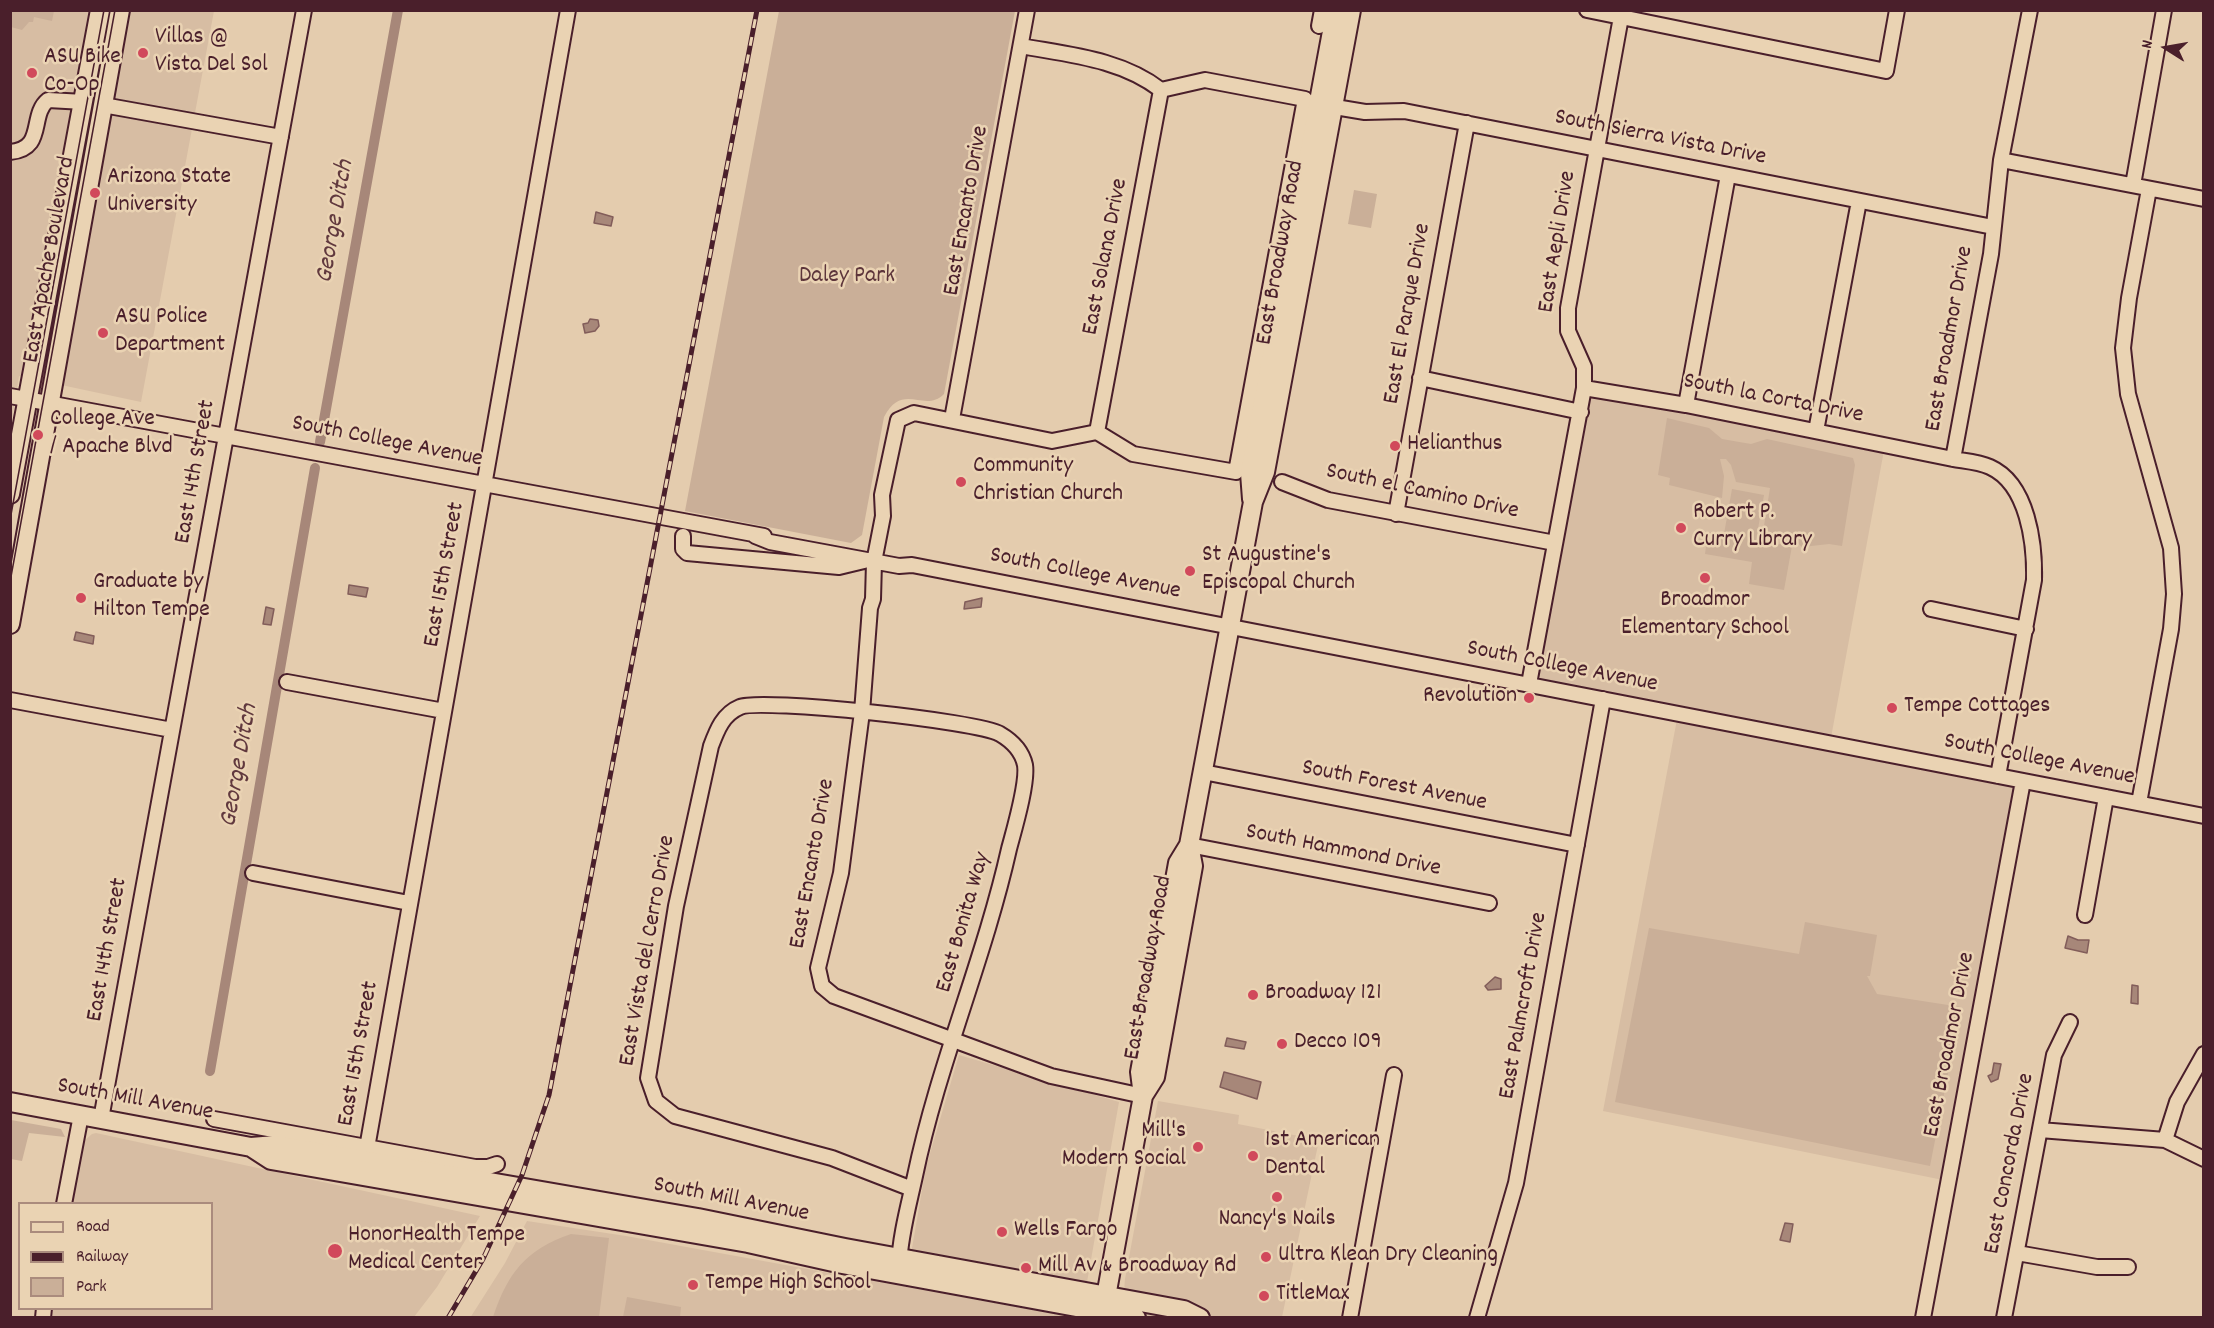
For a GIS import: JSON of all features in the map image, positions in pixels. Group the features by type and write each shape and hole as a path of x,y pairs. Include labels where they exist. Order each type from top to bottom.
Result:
{"main road":[{"name":"East Apache Boulevard","path":"10,624 120,10"},
{"name":"East Broadway Road","path":"1104,1308 1143,1096 1140,1072 1178,863 1189,846 1203,772 1252,502 1250,473 1336,10"},
{"name":"East Broadway Road","path":"1319,103 1351,10"},
{"name":"East Apache Boulevard","path":"10,494 19,398 84,102 99,16"},
{"path":"99,16 104,42 96,84 97,92 104,105"},
{"path":"79,232 74,203 89,120 89,111 84,102"},
{"name":"South Mill Avenue","path":"10,1102 251,1147 276,1145 698,1218 1136,1317"},
{"name":"South Mill Avenue","path":"251,1147 270,1160 748,1243 842,1264 1104,1308 1184,1310 1200,1317"}],"street":[{"name":"East 14th Street","path":"101,1119 304,10"},
{"name":"East 15th Street","path":"367,1148 568,10"},
{"name":"East Encanto Drive","path":"1027,10 952,419 914,413 902,417 895,425 882,495 883,516 870,557 873,598 870,608 862,712 841,873 818,968 822,986 834,996 1051,1076 1143,1096"},
{"path":"1319,26 1322,10"},
{"path":"1587,10 1886,71 1897,10"},
{"name":"East Broadmor Drive","path":"1998,776 2026,629 2035,558 2032,540 2016,492 2003,476 1989,467 1953,459 1991,254 2001,160 2030,10"},
{"path":"2133,185 2164,10"},
{"name":"East Aepli Drive","path":"1529,684 1581,412 1584,367 1568,331 1568,308 1621,17"},
{"path":"1021,46 1114,64 1142,76 1161,90"},
{"name":"South Sierra Vista Drive","path":"1161,90 1205,80 1365,112 1404,111 1993,227"},
{"name":"East Solana Drive","path":"1097,432 1161,90"},
{"path":"10,152 26,148 33,139 40,109 48,100 84,102"},
{"path":"952,419 1052,441 1097,432 1133,454 1236,472 1319,103"},
{"path":"104,105 281,137"},
{"name":"East El Parque Drive","path":"1396,514 1467,123"},
{"path":"2001,160 2204,199"},
{"path":"1686,405 1728,175"},
{"path":"2139,803 2171,629 2174,594 2171,548 2128,394 2123,348 2149,189"},
{"path":"1816,431 1859,201"},
{"path":"1420,378 1581,412"},
{"name":"South la Corta Drive","path":"1584,388 1686,405 1953,459"},
{"name":"South College Avenue","path":"19,398 227,434 755,536 770,542 870,557 899,566 912,565 1230,625 2204,816"},
{"name":"South el Camino Drive","path":"1282,483 1328,500 1555,543"},
{"path":"683,536 683,549 687,553 839,567 870,557"},
{"path":"1931,609 2026,629"},
{"path":"287,682 444,711"},
{"name":"East Palmcroft Drive","path":"1477,1317 1516,1183 1603,699"},
{"path":"10,700 172,730"},
{"name":"East Vista del Cerro Drive","path":"862,712 765,703 740,707 721,722 711,746 676,906 648,1078 656,1101 675,1116 832,1158 912,1189"},
{"name":"East Bonita Way","path":"862,712 931,720 998,733 1018,747 1025,766 1020,804 998,901 928,1113 899,1263"},
{"name":"South Forest Avenue","path":"1203,772 1577,844"},
{"name":"East Broadmor Drive","path":"1923,1317 2023,781"},
{"path":"2085,915 2106,797"},
{"name":"South Hammond Drive","path":"1189,846 1489,903"},
{"path":"253,873 409,903"},
{"name":"East Concorda Drive","path":"2004,1317 2054,1055 2070,1022"},
{"path":"2165,1140 2177,1102 2204,1054"},
{"path":"1350,1317 1394,1076"},
{"path":"64,1202 81,1116"},
{"name":"South Mill Avenue","path":"214,1119 476,1167 498,1164"},
{"path":"2040,1130 2165,1140 2204,1159"},
{"path":"2017,1253 2097,1267 2128,1267"}],"shaded area":[{"name":"Arizona State University","path":"11,11 214,11 141,402 19,376 11,425"},
{"path":"596,212 613,217 611,226 594,223"},
{"path":"590,319 598,320 599,326 595,331 585,333 583,324 588,323"},
{"path":"1584,388 1885,445 1830,743 2023,781 1948,1181 1603,1111 1678,714 1529,684"},
{"path":"349,585 368,588 366,597 348,594"},
{"path":"982,598 981,607 964,609 965,602"},
{"path":"266,607 274,609 271,625 263,624"},
{"path":"76,632 94,636 93,644 74,640"},
{"path":"2068,936 2078,940 2089,940 2087,953 2065,948"},
{"path":"1495,977 1501,979 1501,989 1488,990 1485,986"},
{"path":"2132,985 2138,986 2138,1004 2131,1003"},
{"path":"1227,1038 1246,1042 1244,1049 1225,1046"},
{"path":"959,1055 1119,1102 1087,1282 1039,1273 1019,1274 911,1254 926,1167"},
{"path":"1994,1063 2001,1064 1998,1079 1991,1082 1988,1076 1992,1074"},
{"path":"1224,1072 1261,1082 1257,1099 1220,1087"},
{"path":"1158,1101 1239,1115 1238,1124 1319,1140 1282,1317 1122,1318 1125,1279"},
{"name":"HonorHealth Tempe Medical Center","path":"96,1133 480,1216 437,1287 414,1317 52,1317 53,1310 213,1310 213,1202 73,1202 84,1141"},
{"name":"Tempe High School","path":"527,1221 626,1236 1071,1317 470,1318 505,1263"},
{"path":"1785,1223 1793,1224 1790,1242 1780,1240"}],"green space":[{"path":"10,11 54,11 52,21 34,17 33,22 29,22 22,30 11,27"},
{"name":"Daley Park","path":"779,11 1015,11 944,394 929,401 906,399 899,401 891,406 884,417 862,535 851,543 685,511"},
{"path":"1354,190 1377,194 1371,228 1348,224"},
{"path":"1667,418 1709,428 1722,439 1751,444 1767,439 1853,458 1855,465 1842,546 1829,544 1802,547 1791,537 1768,533 1764,526 1770,488 1736,482 1731,465 1726,459 1720,459 1724,476 1722,498 1669,485 1670,478 1658,475"},
{"path":"1732,489 1764,495 1756,540 1792,546 1784,590 1749,584 1752,562 1705,554 1708,532 1724,534"},
{"path":"1805,922 1877,935 1870,976 1867,976 1877,994 1961,1007 1930,1166 1615,1102 1649,928 1799,954"},
{"path":"11,1120 61,1129 65,1137 29,1133 22,1161 11,1159"},
{"path":"571,1234 609,1238 599,1317 493,1317 505,1288 520,1265 555,1240"},
{"path":"627,1297 681,1307 680,1317 623,1317"}],"waterway":[{"name":"George Ditch","path":"320,442 398,10"},
{"name":"George Ditch","path":"210,1071 315,468"}],"tram line":[{"path":"10,520 104,10"},
{"path":"10,582 115,10"}],"railway":[{"path":"448,1318 483,1259 522,1175 549,1095 757,10"}],"place":[{"name":"Villas @ Vista Del Sol","path":"143,53"},
{"name":"ASU Bike Co-Op","path":"32,73"},
{"name":"Arizona State University","path":"95,193"},
{"name":"ASU Police Department","path":"103,333"},
{"name":"College Ave / Apache Blvd","path":"38,435"},
{"name":"Helianthus","path":"1395,446"},
{"name":"Community Christian Church","path":"961,482"},
{"name":"Robert P. Curry Library","path":"1681,528"},
{"name":"St Augustine's Episcopal Church","path":"1190,571"},
{"name":"Broadmor Elementary School","path":"1705,578"},
{"name":"Graduate by Hilton Tempe","path":"81,598"},
{"name":"Revolution","path":"1529,698"},
{"name":"Tempe Cottages","path":"1892,708"},
{"name":"Broadway 121","path":"1253,995"},
{"name":"Decco 109","path":"1282,1044"},
{"name":"Mill's Modern Social","path":"1198,1147"},
{"name":"1st American Dental","path":"1253,1156"},
{"name":"Nancy's Nails","path":"1277,1197"},
{"name":"Wells Fargo","path":"1002,1232"},
{"name":"HonorHealth Tempe Medical Center","path":"335,1251"},
{"name":"Ultra Klean Dry Cleaning","path":"1266,1257"},
{"name":"Mill Av & Broadway Rd","path":"1026,1268"},
{"name":"Tempe High School","path":"693,1285"},
{"name":"TitleMax","path":"1264,1296"}]}
